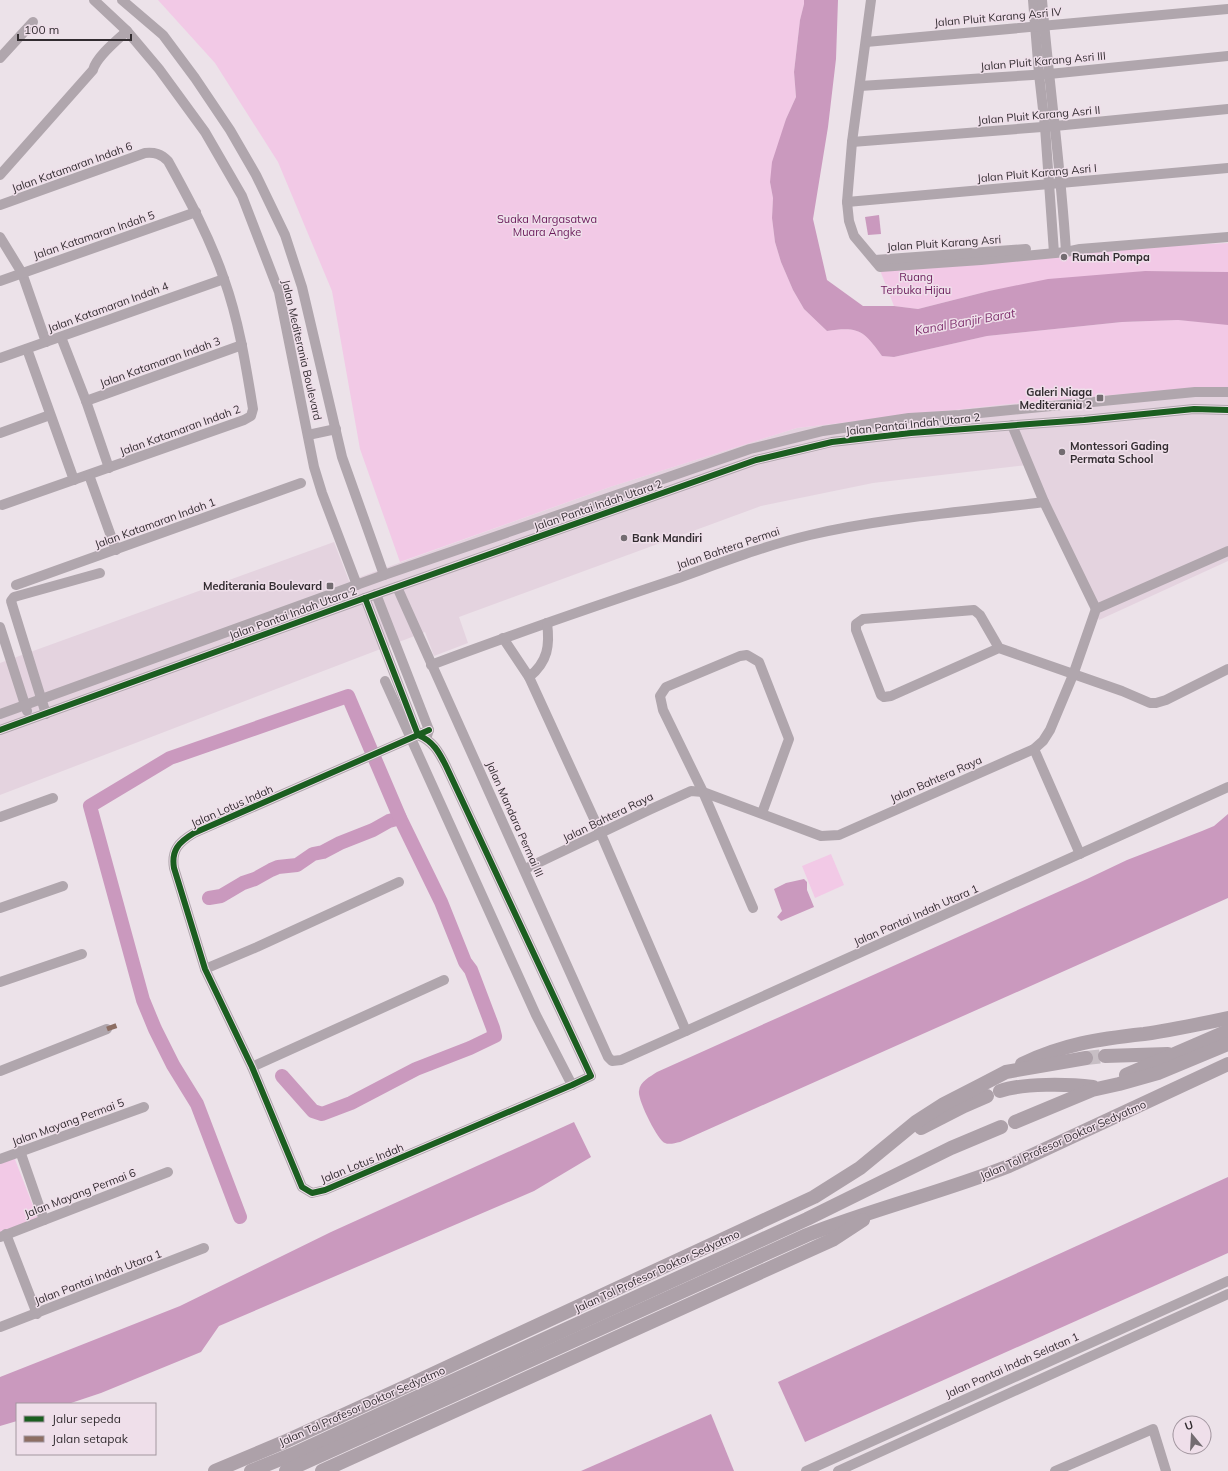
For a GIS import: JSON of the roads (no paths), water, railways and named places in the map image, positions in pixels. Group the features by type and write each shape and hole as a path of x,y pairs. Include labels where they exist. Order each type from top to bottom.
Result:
{"highway":[{"path":"1006,1072 1048,1052 1100,1039 1144,1034 1228,1018"},
{"path":"1000,1091 1009,1088 1040,1085 1084,1086 1099,1088 1228,1031"},
{"path":"1015,1122 1092,1090 1158,1073 1228,1044"},
{"path":"1104,1056 1177,1053"},
{"name":"Jalan Tol Profesor Doktor Sedyatmo","path":"215,1471 284,1442 411,1384 814,1197 860,1168 916,1122 944,1104 1006,1072 1086,1058"},
{"name":"Jalan Tol Profesor Doktor Sedyatmo","path":"286,1471 807,1234 973,1180 1009,1166 1228,1064"},
{"path":"889,1145 964,1106 987,1096"},
{"name":"Jalan Tol Profesor Doktor Sedyatmo","path":"251,1471 293,1454 720,1259 807,1219 951,1148 1001,1127"},
{"name":"Jalan Tol Profesor Doktor Sedyatmo","path":"322,1471 834,1240 871,1213"}],"street":[{"name":"Jalan Mediterania Boulevard","path":"94,0 129,33 159,69 205,132 242,196 279,292 314,467 322,493 357,585"},
{"name":"Jalan Mediterania Boulevard","path":"122,0 163,35 195,78 230,130 256,175 285,235 302,286 342,457 384,575"},
{"path":"847,202 852,142 871,0"},
{"path":"1033,0 1040,25"},
{"path":"1042,0 1040,25 1044,74 1050,127 1060,184 1066,250"},
{"name":"Jalan Pluit Karang Asri IV","path":"866,42 1228,9"},
{"path":"0,58 33,22"},
{"name":"Jalan Katamaran Indah 6","path":"0,175 93,70 98,68 115,52 129,33"},
{"name":"Jalan Pluit Karang Asri III","path":"860,86 1044,74 1228,56"},
{"name":"Jalan Pluit Karang Asri II","path":"852,142 1050,127 1228,109"},
{"path":"1050,127 1050,184 1053,250"},
{"name":"Jalan Katamaran Indah 6","path":"0,205 138,156 153,153"},
{"name":"Jalan Katamaran Indah 2","path":"2,504 109,468 244,420 251,416 253,409 242,345 224,279 196,212 168,161 164,157 153,153"},
{"name":"Jalan Pluit Karang Asri I","path":"847,202 1228,168"},
{"name":"Jalan Pluit Karang Asri","path":"847,202 849,221 854,236 875,260 899,262 1053,250 1100,249 1228,237"},
{"name":"Jalan Katamaran Indah 5","path":"0,281 196,212"},
{"path":"0,237 22,273 46,342"},
{"name":"Jalan Katamaran Indah 4","path":"0,358 224,279"},
{"path":"61,337 109,468"},
{"name":"Jalan Katamaran Indah 3","path":"86,402 242,345"},
{"path":"27,349 74,480"},
{"name":"Jalan Pantai Indah Utara 2","path":"0,714 384,575 750,449 823,431 908,418 960,415 1194,392 1228,392"},
{"name":"Jalan Pantai Indah Utara 2","path":"0,730 376,594 756,460 832,442 911,433 1084,420 1194,409 1228,410"},
{"path":"0,433 50,415"},
{"path":"1012,425 1044,502 1096,609 1228,551"},
{"path":"308,435 336,429"},
{"path":"89,475 116,550"},
{"name":"Jalan Katamaran Indah 1","path":"16,585 302,483"},
{"name":"Jalan Bahtera Permai","path":"431,665 503,638 761,548 807,535 839,528 897,519 1044,502"},
{"path":"46,714 11,601 14,597 100,573"},
{"name":"Jalan Mandara Permai III","path":"397,587 605,1050 612,1061"},
{"path":"328,596 334,601 337,601 362,593 376,594"},
{"name":"Jalan Lotus Indah","path":"376,594 421,735"},
{"name":"Jalan Lotus Indah","path":"365,598 421,735 437,749 446,766 591,1076 325,1190 312,1193 302,1187 252,1067 205,969 173,861 176,849 182,840 194,833 421,735"},
{"name":"Jalan Bahtera Raya","path":"524,869 601,834 649,810 691,792 703,792 821,836 839,835 1034,749 1043,741 1050,730 1073,675 1096,609"},
{"path":"999,648 891,696 884,697 881,694 856,630 856,624 863,618 974,610 980,615 999,648 1122,691 1150,703 1166,700 1228,669"},
{"path":"530,677 538,671 546,658 549,638 547,623"},
{"path":"0,627 29,720"},
{"path":"503,638 530,677 601,834 686,1031"},
{"path":"753,908 703,792 663,710 660,696 666,687 740,656 747,655 759,662 789,738 762,813"},
{"path":"385,681 421,735 536,1015 572,1085"},
{"path":"1034,749 1080,854"},
{"name":"Jalan Pantai Indah Utara 1","path":"612,1061 621,1060 1228,787"},
{"path":"0,817 53,798"},
{"path":"205,969 257,947 399,882"},
{"path":"0,908 63,886"},
{"path":"0,982 82,954"},
{"path":"252,1067 444,980"},
{"path":"0,1071 107,1029"},
{"name":"Jalan Mayang Permai 5","path":"0,1159 144,1107"},
{"path":"20,1151 44,1220"},
{"name":"Jalan Mayang Permai 6","path":"3,1236 168,1172"},
{"path":"3,1236 37,1314"},
{"name":"Jalan Pantai Indah Utara 1","path":"0,1327 37,1314 204,1248"},
{"name":"Jalan Pantai Indah Selatan 1","path":"806,1471 1228,1281"},
{"path":"838,1471 1228,1294"},
{"path":"1056,1471 1153,1429 1166,1471"}],"water":[{"name":"Kanal Banjir Barat","path":"804,0 838,0 836,59 828,127 813,219 827,280 863,306 894,306 918,309 989,291 1048,279 1145,271 1228,272 1228,325 1178,320 1122,322 987,336 894,357 882,356 870,341 860,332 847,329 827,331 804,309 793,290 781,262 775,242 772,218 773,198 770,182 772,162 786,119 796,97 794,72 800,20"},
{"path":"879,215 881,234 868,235 865,217"},
{"path":"1228,814 1228,898 680,1142 670,1144 665,1143 653,1128 641,1102 639,1091 643,1082 657,1072 1127,860 1214,826"},
{"path":"804,879 807,882 807,890 814,907 781,921 777,917 782,911 774,889 786,883"},
{"path":"574,1122 591,1157 534,1191 219,1326 201,1352 101,1393 71,1403 16,1403 16,1421 0,1426 0,1377 180,1306 331,1232"},
{"path":"1228,1177 1228,1253 805,1442 778,1382"},
{"path":"711,1414 734,1471 581,1471"}],"waterway":[{"path":"240,1217 197,1104 173,1065 155,1029 143,1000 90,806 170,758 348,696 400,818 441,902 465,962 471,970 495,1036 470,1048 416,1069 351,1103 322,1114 313,1111 282,1076"},
{"path":"209,898 221,896 243,883 255,879 278,867 297,865 313,854 323,852 340,843 373,830 389,821 400,818"}],"tunnel":[{"path":"1086,1058 1105,1056"}],"place":[{"name":"Rumah Pompa","path":"1064,257"},
{"name":"Galeri Niaga Mediterania 2","path":"1100,398"},
{"name":"Montessori Gading Permata School","path":"1062,452"},
{"name":"Bank Mandiri","path":"624,538"},
{"name":"Mediterania Boulevard","path":"330,586"}],"park label":[{"name":"Suaka Margasatwa Muara Angke","path":"547,225"},
{"name":"Ruang Terbuka Hijau","path":"916,283"}]}
